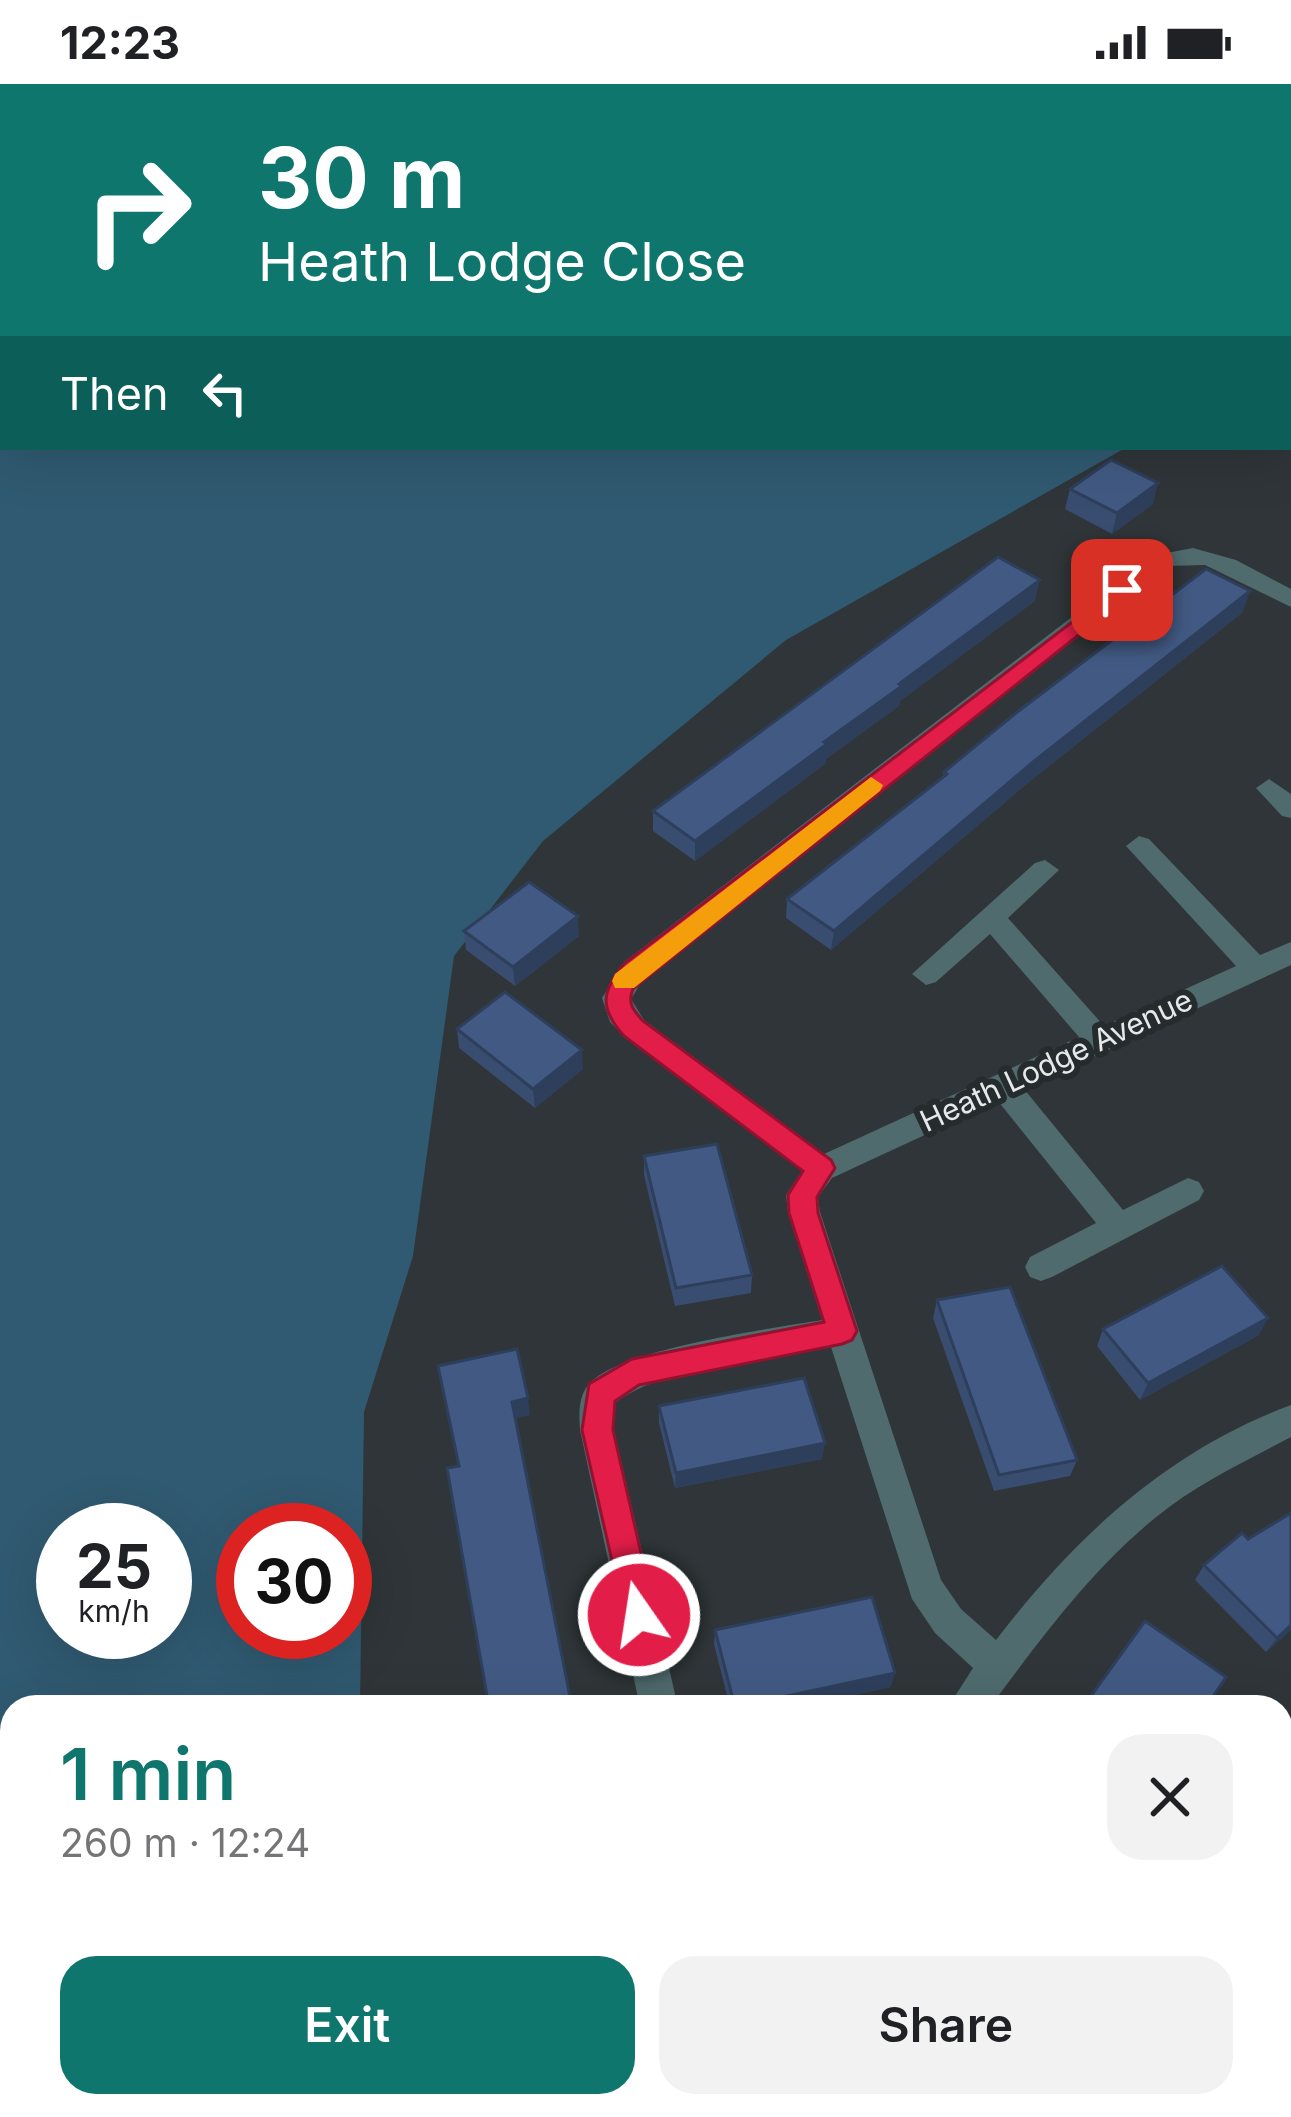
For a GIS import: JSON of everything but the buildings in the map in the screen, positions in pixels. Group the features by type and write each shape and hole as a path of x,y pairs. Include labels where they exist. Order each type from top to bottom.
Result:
{"street":[{"path":"999,1665 960,1636 938,1612 925,1587 804,1213 802,1195 821,1168 634,1028 620,1014 616,998 634,970 1159,561 1173,555 1207,557 1291,599"},
{"path":"1269,788 1291,809"},
{"path":"1138,846 1256,969"},
{"path":"926,974 1045,870"},
{"path":"991,917 1099,1040"},
{"name":"Heath Lodge Avenue","path":"821,1168 1291,953"},
{"path":"1003,1085 1118,1226"},
{"path":"1041,1267 1188,1191"},
{"path":"656,1695 597,1430 600,1394 632,1373 842,1331"},
{"path":"976,1695 1072,1577 1147,1503 1291,1420"}],"shaded area":[{"path":"0,450 1122,450 786,640 543,841 454,956 413,1256 364,1412 363,1503 216,1503 216,1659 361,1659 360,1695 0,1695"}],"slow traffic":[{"path":"625,981 871,785"}],"route":[{"path":"639,1615 597,1430 600,1394 632,1373 842,1331 804,1213 802,1195 821,1168 634,1028 620,1014 616,998 622,984 1122,590"}]}
